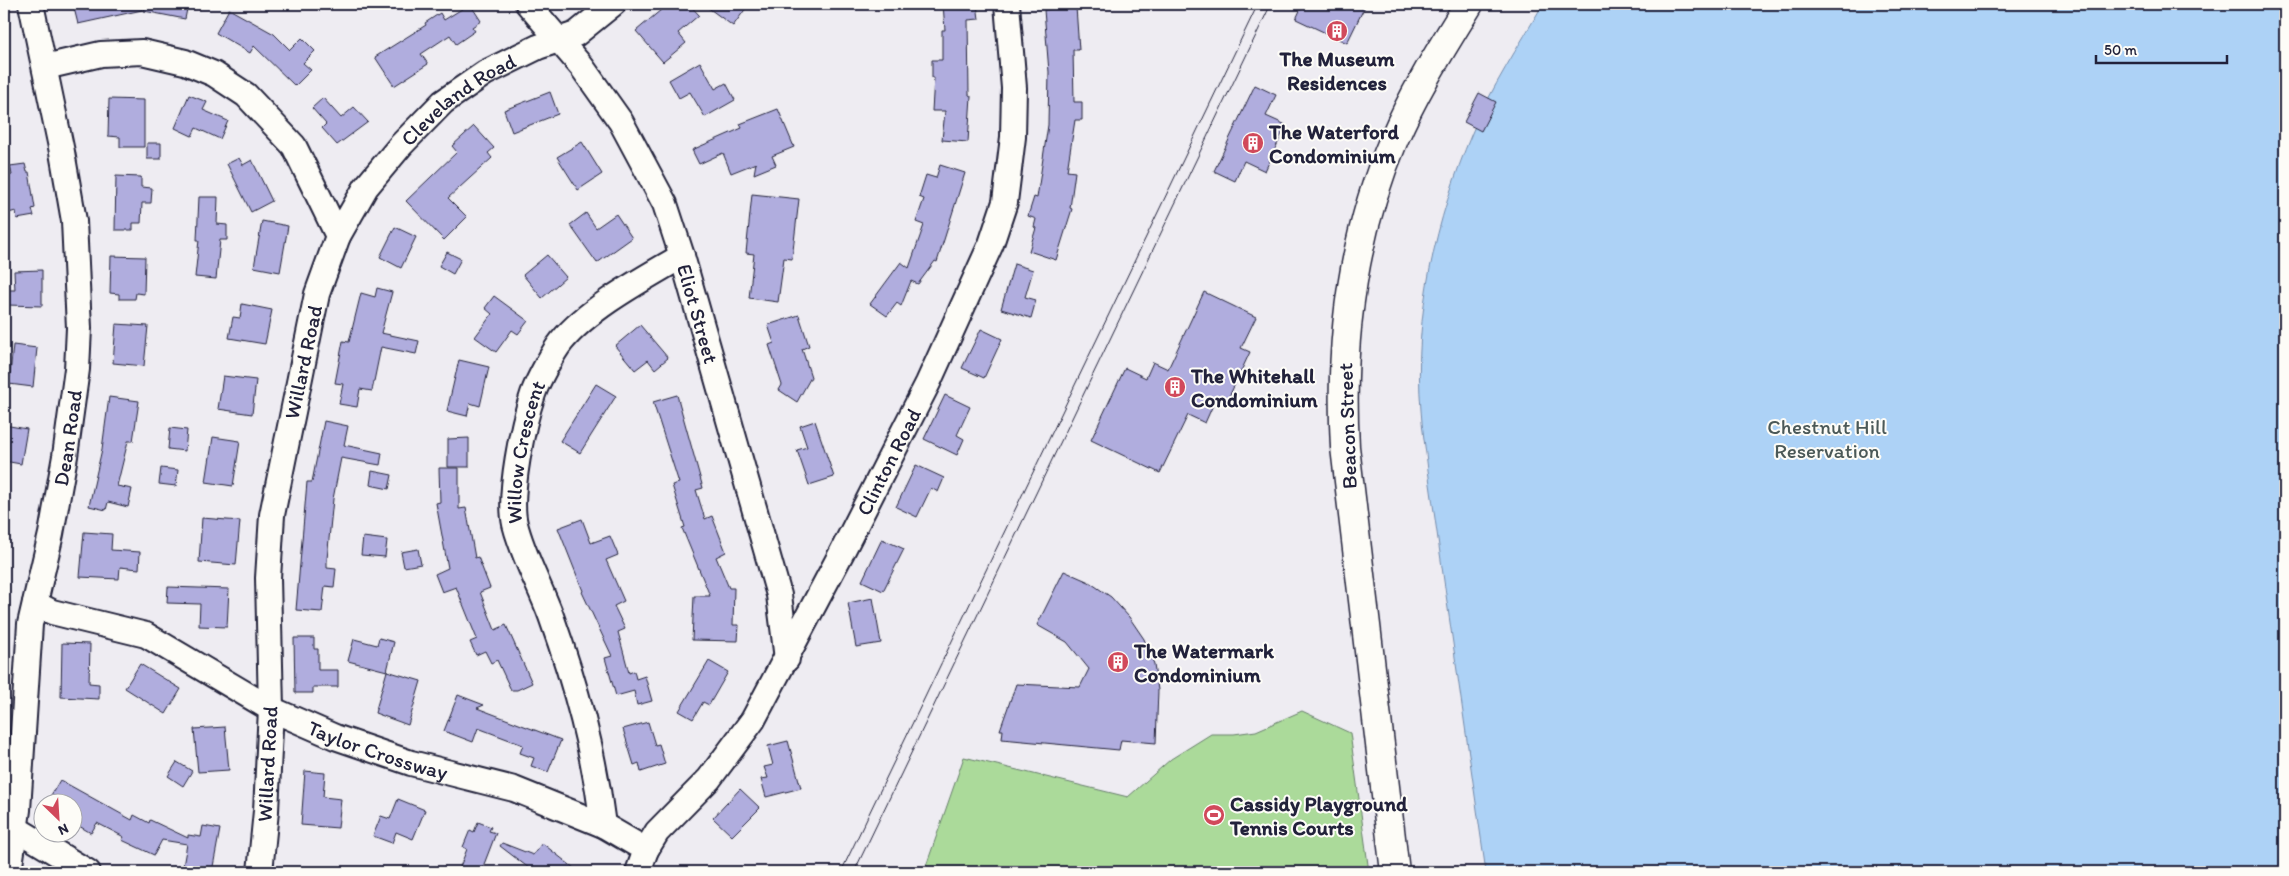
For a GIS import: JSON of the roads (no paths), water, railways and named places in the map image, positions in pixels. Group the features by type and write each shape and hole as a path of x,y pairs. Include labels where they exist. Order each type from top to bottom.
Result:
{"main road":[{"name":"Beacon Street","path":"1395,872 1345,447 1342,385 1344,345 1363,228 1382,170 1418,90 1469,4"}],"street":[{"name":"Dean Road","path":"9,872 10,823 18,810 30,624 51,534 65,456 77,369 80,328 74,221 32,4"},
{"name":"Eliot Street","path":"528,4 561,40 593,82 620,122 665,204 682,256 778,595 787,659"},
{"name":"Cleveland Road","path":"338,236 366,187 401,145 443,102 485,73 538,47 579,33 613,4"},
{"name":"Clinton Road","path":"642,861 657,832 709,779 753,720 787,659 928,383 994,235 1005,202 1013,137 1014,88 1007,4"},
{"path":"45,67 101,54 142,52 185,62 214,74 246,94 294,146 338,236"},
{"name":"Willard Road","path":"260,872 266,811 271,709 268,578 272,515 317,294 338,236"},
{"name":"Willow Crescent","path":"603,825 597,776 577,692 550,614 515,524 513,496 520,451 533,393 562,341 588,316 682,256"},
{"name":"Taylor Crossway","path":"35,603 52,612 146,635 271,709 335,737 411,763 514,789 603,825 642,861"},
{"path":"10,823 88,872"}],"water":[{"name":"Chestnut Hill Reservation","path":"1543,4 2285,4 2285,872 1486,872 1423,432 1419,375 1421,339 1430,268 1438,234 1459,166 1488,100"}],"tram line":[{"path":"841,872 1258,4"},
{"path":"854,872 1271,4"}],"place":[{"name":"The Museum Residences","path":"1337,31"},
{"name":"The Waterford Condominium","path":"1253,143"},
{"name":"The Whitehall Condominium","path":"1175,387"},
{"name":"The Watermark Condominium","path":"1118,662"},
{"name":"Cassidy Playground Tennis Courts","path":"1214,815"}]}
